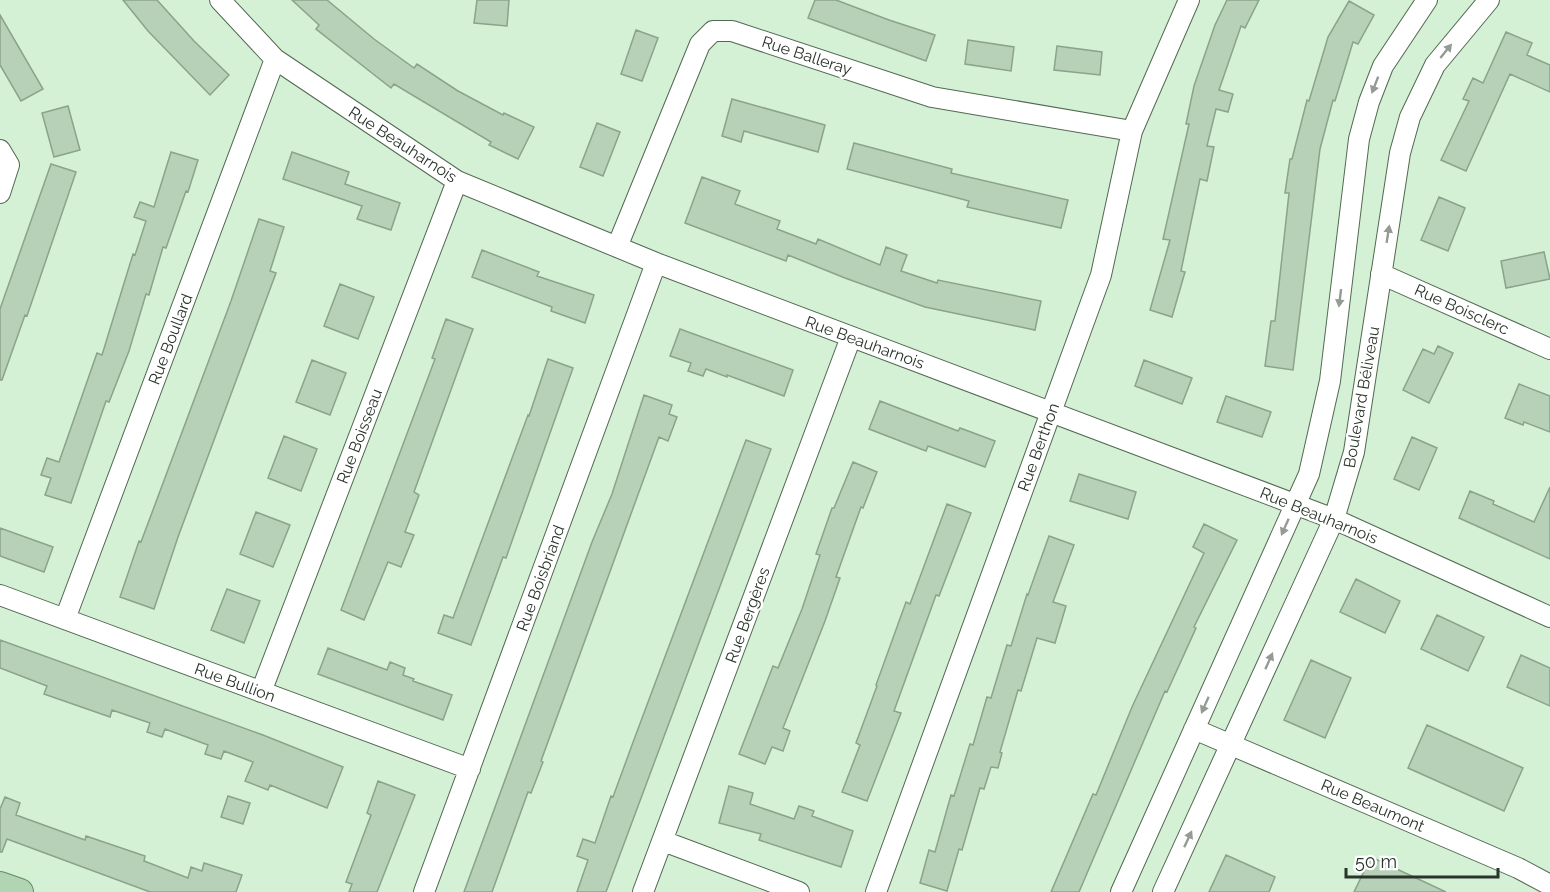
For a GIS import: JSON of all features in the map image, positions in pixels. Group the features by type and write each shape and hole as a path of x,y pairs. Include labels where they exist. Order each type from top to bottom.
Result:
{"main road":[{"path":"0,885 20,892"}],"street":[{"name":"Rue Beauharnois","path":"220,0 275,59 458,181 656,263 1334,519 1550,617"},
{"name":"Rue Berthon","path":"876,892 1101,275 1132,131 1189,0"},
{"name":"Boulevard Béliveau","path":"1121,892 1309,474 1330,381 1359,139 1369,102 1383,66 1427,0"},
{"name":"Boulevard Béliveau","path":"1163,892 1334,519 1354,452 1400,153 1410,117 1435,65 1489,0"},
{"name":"Rue Balleray","path":"617,247 700,44 713,31 732,31 932,97 1132,131"},
{"name":"Rue Boullard","path":"64,619 275,59"},
{"path":"0,150 9,165 0,193"},
{"name":"Rue Boisseau","path":"261,692 458,181"},
{"name":"Rue Boisbriand","path":"424,892 656,263"},
{"name":"Rue Boisclerc","path":"1381,273 1547,343"},
{"name":"Rue Bergères","path":"643,892 851,337"},
{"name":"Rue Bullion","path":"0,595 470,769"},
{"name":"Rue Beaumont","path":"1194,729 1518,868 1550,885"},
{"path":"663,841 799,892"}],"building":[{"path":"123,0 157,0 229,75 210,95 148,31"},
{"path":"292,0 327,0 414,68 417,64 458,91 503,115 504,113 534,127 518,159 489,145 491,142 394,84 391,88 316,29 319,25"},
{"path":"477,0 509,0 507,26 474,23"},
{"path":"815,0 836,0 935,35 926,61 808,18"},
{"path":"1227,0 1259,0 1245,28 1241,26 1219,90 1233,94 1228,112 1216,109 1207,146 1214,147 1207,181 1200,179 1181,271 1185,272 1172,317 1150,310 1170,240 1163,239 1189,124 1186,124 1194,86 1215,25"},
{"path":"1349,1 1374,15 1358,44 1353,42 1335,101 1333,100 1320,149 1293,370 1265,366 1271,321 1275,321 1289,193 1285,193 1290,159 1292,159 1307,100 1309,101 1328,37"},
{"path":"0,15 43,89 21,101 0,65"},
{"path":"636,30 658,38 642,81 621,74"},
{"path":"1506,32 1532,43 1527,55 1550,65 1550,92 1510,74 1466,171 1441,160 1469,101 1463,99 1473,78 1483,83"},
{"path":"968,40 1014,47 1011,71 965,64"},
{"path":"1057,46 1102,52 1100,75 1054,70"},
{"path":"732,99 825,125 818,152 744,131 741,142 722,136"},
{"path":"68,106 80,150 54,157 42,113"},
{"path":"597,123 620,132 603,176 580,167"},
{"path":"854,143 952,169 951,173 1068,200 1061,228 967,207 969,201 847,169"},
{"path":"171,152 198,160 188,192 186,191 166,248 163,247 129,351 109,402 106,401 71,503 45,495 51,478 41,475 47,458 59,462 97,353 102,355 133,254 135,255 146,221 134,217 140,202 154,207"},
{"path":"292,152 349,172 345,184 400,203 391,230 357,219 362,206 283,179"},
{"path":"51,164 76,172 27,316 25,315 2,380 0,380 0,309"},
{"path":"702,177 740,191 735,204 780,221 777,229 816,244 818,239 880,265 886,247 907,255 901,271 937,283 938,280 1041,301 1035,330 925,307 788,255 786,261 685,223"},
{"path":"1439,197 1465,208 1448,251 1421,240"},
{"path":"259,219 284,227 270,271 276,273 178,537 154,609 120,597 139,541 141,542 231,301"},
{"path":"482,250 539,272 537,276 594,295 585,323 551,311 552,307 472,277"},
{"path":"1544,252 1550,279 1506,288 1501,261"},
{"path":"340,284 374,297 358,339 324,326"},
{"path":"446,319 473,329 414,492 419,495 405,532 414,535 401,567 388,562 364,620 341,610 435,359 432,358"},
{"path":"680,329 793,370 784,396 706,369 703,376 688,371 691,363 670,356"},
{"path":"1438,346 1453,353 1429,403 1403,390 1423,349 1434,354"},
{"path":"548,359 573,368 506,558 503,557 471,645 438,633 444,615 453,618"},
{"path":"312,360 346,373 330,415 296,402"},
{"path":"1144,360 1192,378 1182,404 1135,386"},
{"path":"1519,384 1550,396 1550,432 1524,422 1523,425 1505,418"},
{"path":"644,395 672,405 669,414 677,417 668,441 659,437 541,761 543,762 531,793 528,792 492,892 464,892 592,542 612,494"},
{"path":"1226,396 1271,412 1262,437 1217,422"},
{"path":"880,401 958,431 960,428 995,441 985,467 928,446 926,451 869,429"},
{"path":"284,436 317,449 301,491 268,478"},
{"path":"1412,437 1437,448 1419,490 1394,479"},
{"path":"746,440 771,449 606,892 577,892 588,860 577,856 583,839 595,843"},
{"path":"853,462 877,472 863,508 861,507 836,577 840,578 825,621 783,728 790,731 783,751 772,747 765,764 739,754 773,666 778,668 802,609 820,555 816,554 832,508 834,508"},
{"path":"1079,474 1136,492 1128,519 1070,501"},
{"path":"1550,487 1550,559 1459,518 1470,491 1534,522"},
{"path":"947,504 971,513 939,596 936,595 894,711 901,713 867,801 842,792 860,745 856,743 906,602 910,604"},
{"path":"256,512 290,525 273,567 240,554"},
{"path":"1204,524 1237,540 1194,627 1196,628 1167,692 1165,691 1079,892 1051,892 1093,794 1096,795 1132,707 1204,553 1193,547"},
{"path":"0,528 53,547 44,572 0,556"},
{"path":"1049,536 1074,545 1053,602 1066,606 1055,643 1037,638 1021,691 1018,690 1000,752 1002,753 998,768 991,767 984,789 980,788 947,891 920,883 929,850 935,852 951,795 954,796 970,744 973,745 987,697 991,698 1007,645 1011,646 1027,594"},
{"path":"1356,579 1400,601 1385,633 1340,612"},
{"path":"227,589 260,601 244,643 211,630"},
{"path":"1437,615 1484,637 1468,671 1421,649"},
{"path":"0,640 263,735 343,767 327,808 270,785 268,790 245,781 253,762 224,751 221,759 205,754 208,745 165,729 162,737 147,732 150,723 112,710 110,717 44,694 47,686 0,668"},
{"path":"328,648 387,670 390,662 405,668 403,675 414,679 413,681 452,695 443,720 318,674"},
{"path":"1521,655 1550,668 1550,706 1507,687"},
{"path":"1311,660 1351,678 1325,738 1284,720"},
{"path":"1427,725 1523,768 1504,811 1408,768"},
{"path":"378,781 415,795 377,892 349,892 352,884 346,882 371,815 367,813"},
{"path":"729,786 753,793 750,804 794,819 799,806 814,811 812,816 853,831 841,867 759,840 761,834 719,823"},
{"path":"228,796 250,803 243,824 221,817"},
{"path":"5,797 20,803 16,815 85,840 86,836 145,856 144,861 188,878 191,867 202,871 204,863 242,875 236,892 150,892 7,839 0,852 0,809"},
{"path":"1226,855 1275,877 1269,892 1209,892"},
{"path":"1371,857 1446,892 1354,892"}]}
